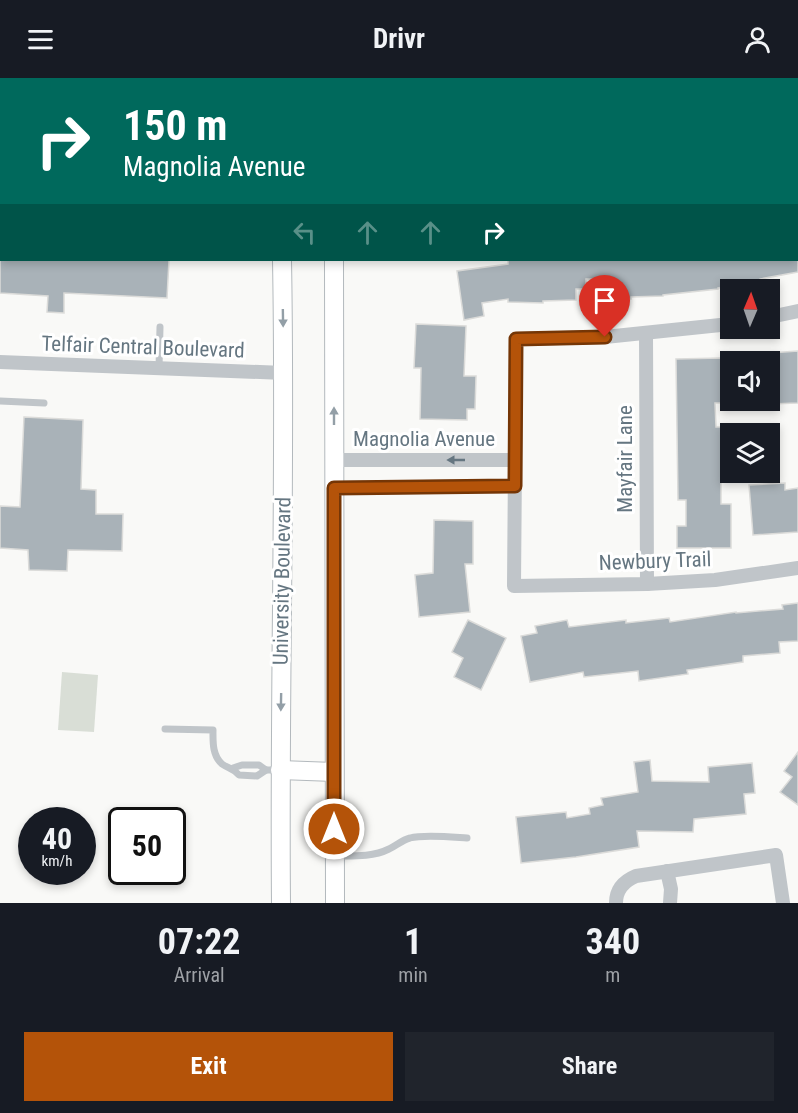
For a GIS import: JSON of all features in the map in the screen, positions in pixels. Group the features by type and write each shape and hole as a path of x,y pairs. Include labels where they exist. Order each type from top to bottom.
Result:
{"main road":[{"name":"University Boulevard","path":"281,903 273,770 284,373 282,261"},
{"path":"334,261 335,903"},
{"path":"273,770 334,772"}],"street":[{"path":"780,315 798,311"},
{"path":"334,488 515,486 516,339 605,337 720,325"},
{"name":"Mayfair Lane","path":"646,333 647,584"},
{"name":"Telfair Central Boulevard","path":"0,362 284,373"},
{"name":"Magnolia Avenue","path":"334,460 515,460"},
{"name":"Newbury Trail","path":"515,486 514,586 647,584 715,580 798,568"},
{"path":"616,903 619,888 626,880 636,876 776,855 783,903"},
{"path":"667,871 671,889 670,903"}],"lane":[{"path":"159,368 160,327"},
{"path":"0,401 44,403"},
{"path":"165,729 213,730 213,746 217,758 224,765 233,768 239,774 257,776 273,770"},
{"path":"335,856 377,853 390,849 409,838 467,838"}],"shaded area":[{"path":"62,672 98,675 94,732 58,730"}],"building":[{"path":"0,261 169,261 167,298 64,293 64,313 47,312 48,296 0,293"},
{"path":"508,261 798,261 798,272 760,279 720,279 718,289 663,296 631,297 631,299 609,299 609,279 586,279 586,289 576,289 576,300 543,301 543,303 508,302 508,299 482,303 484,316 464,320 457,271 508,264"},
{"path":"416,324 466,326 464,376 476,376 475,409 467,409 467,420 420,419 421,368 414,368"},
{"path":"798,351 798,403 780,404 780,352"},
{"path":"720,358 720,403 715,403 716,427 720,427 721,504 731,504 731,548 677,548 677,526 686,526 686,500 678,500 676,359"},
{"path":"24,417 83,420 81,489 96,490 96,514 123,514 122,551 68,550 67,571 29,570 28,550 0,548 0,506 20,507"},
{"path":"785,483 785,490 798,488 798,532 753,535 749,485"},
{"path":"434,520 473,521 473,564 465,564 470,612 419,617 415,575 433,573"},
{"path":"798,603 798,641 779,642 780,653 743,656 743,662 687,670 688,674 639,681 638,671 584,677 583,672 530,682 521,636 537,633 535,626 567,620 569,627 626,620 626,623 669,618 670,622 736,612 783,609 782,605"},
{"path":"468,620 506,638 481,690 454,677 463,658 452,652"},
{"path":"798,752 798,805 780,792 792,777 784,771"},
{"path":"650,760 652,781 709,782 708,767 752,763 755,793 744,794 746,814 694,819 693,832 637,831 639,847 521,863 516,817 566,812 567,818 590,814 589,808 603,805 601,798 638,792 634,762"}],"route":[{"path":"334,829 334,488 515,486 516,339 605,337"}]}
